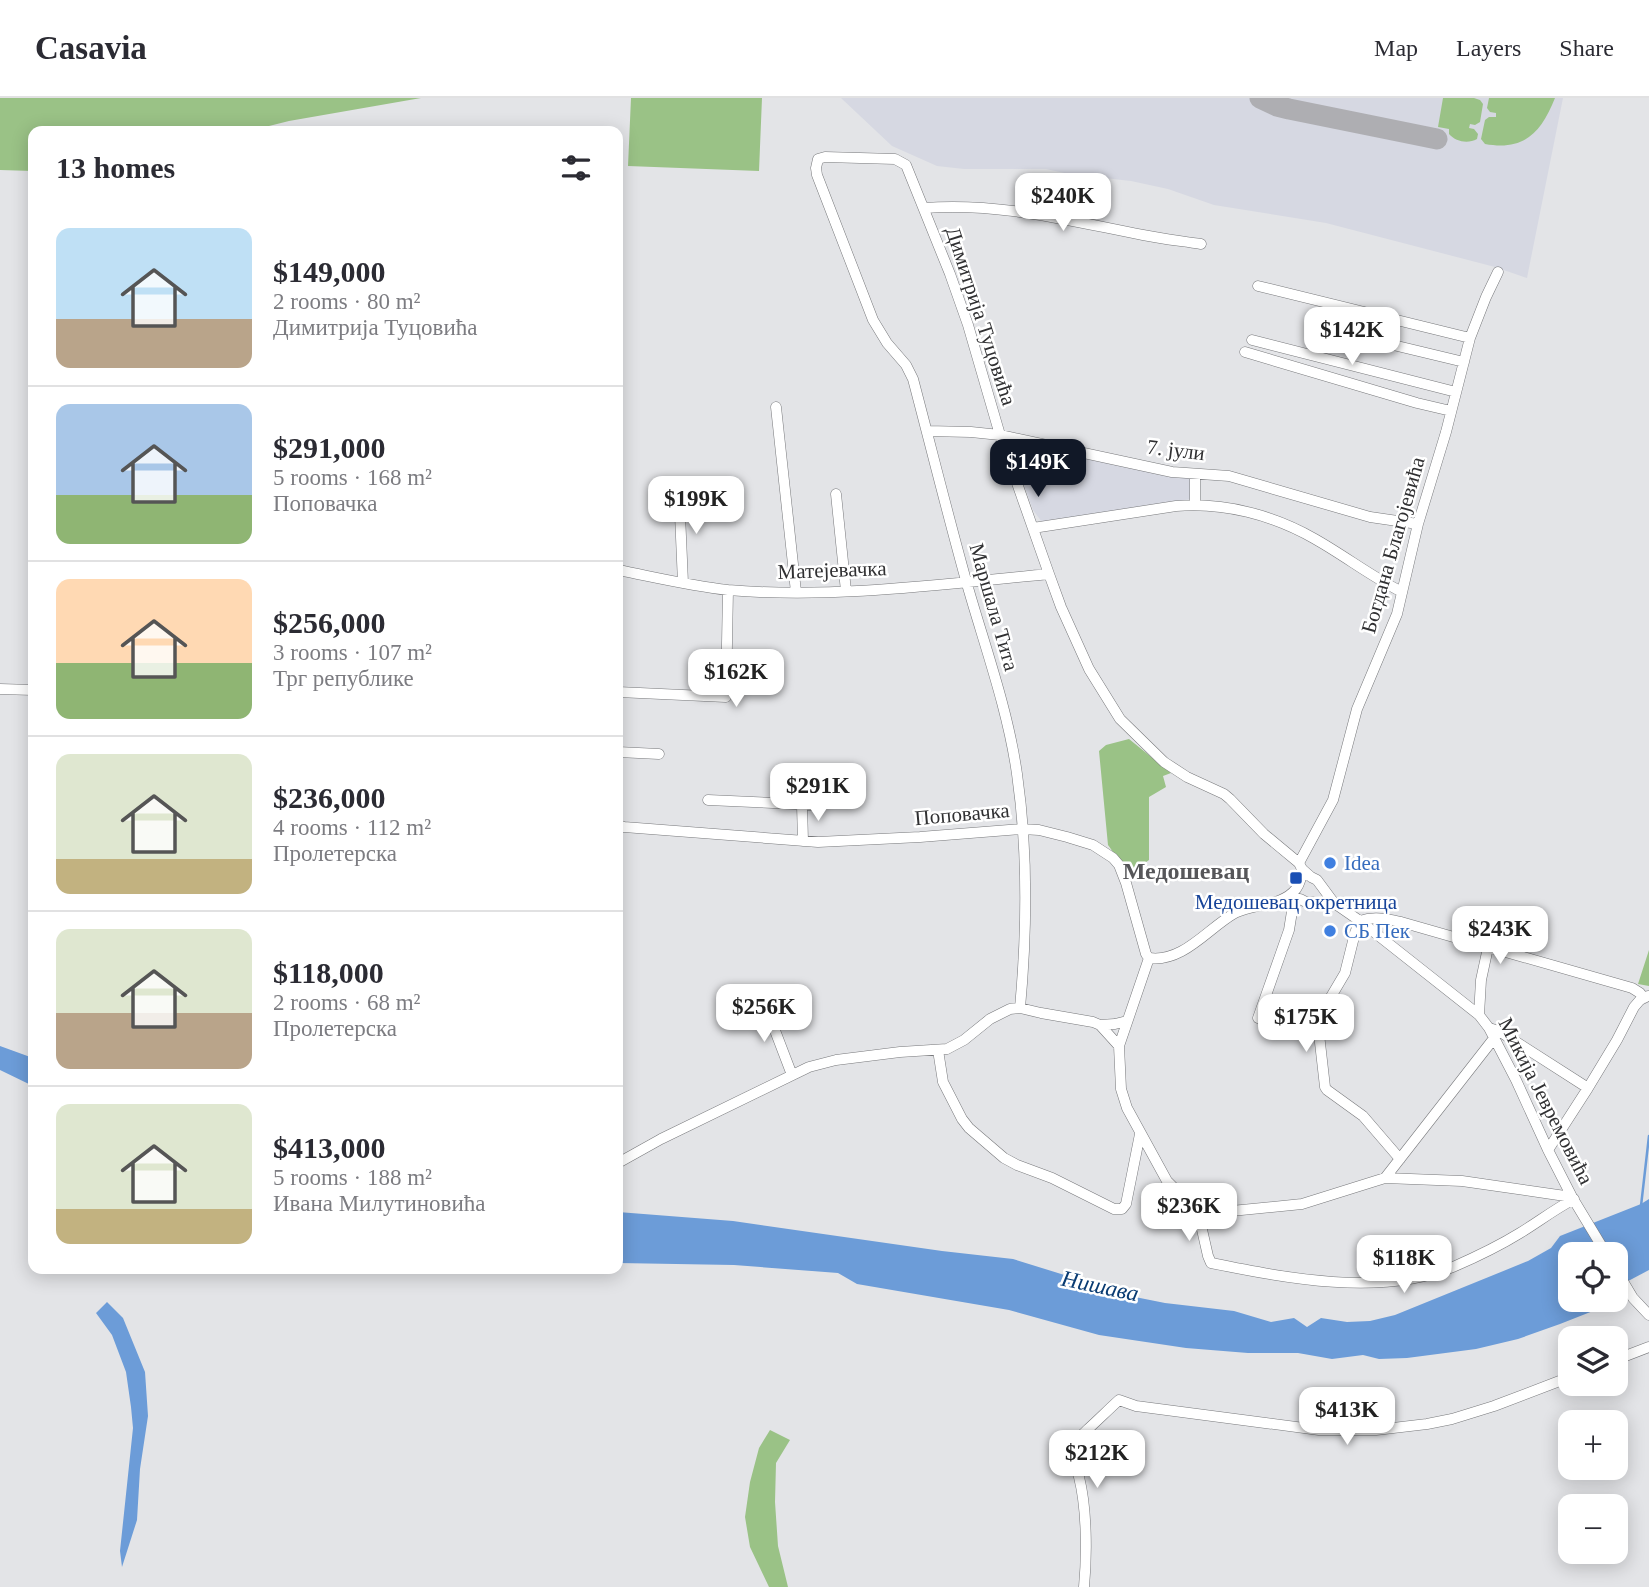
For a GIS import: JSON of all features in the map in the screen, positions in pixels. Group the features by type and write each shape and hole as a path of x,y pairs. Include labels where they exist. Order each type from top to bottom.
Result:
{"street":[{"name":"Димитрија Туцовића","path":"818,159 834,156 895,159 906,165 925,208 968,325 1000,435 1061,607 1089,669 1120,719 1176,771 1230,799 1264,834 1301,882 1317,880 1322,887"},
{"name":"Маршала Тита","path":"818,159 817,176 873,320 913,379 1010,736 1017,774 1024,850 1025,943 1020,1008"},
{"path":"925,208 967,206 1014,210 1066,218 1145,236 1201,244"},
{"name":"Богдана Благојевића","path":"1258,1018 1289,930 1301,882 1332,800 1357,709 1397,614 1418,524 1470,338 1498,272"},
{"path":"1258,286 1470,338"},
{"path":"1314,326 1464,362"},
{"path":"1252,340 1456,393"},
{"path":"1245,352 1451,411"},
{"path":"776,407 796,592"},
{"name":"7. јули","path":"927,431 1000,435 1172,472 1229,476 1370,517 1418,524"},
{"path":"1195,474 1195,505"},
{"path":"679,491 683,583"},
{"path":"836,494 846,591"},
{"path":"1033,528 1195,505 1246,511 1298,530 1402,592"},
{"name":"Матејевачка","path":"623,571 728,590 796,592 846,591 1049,574"},
{"path":"623,692 726,697 728,590"},
{"path":"0,689 28,690"},
{"path":"623,752 659,754"},
{"path":"709,800 817,805"},
{"path":"802,805 803,841"},
{"name":"Поповачка","path":"623,827 803,841 1034,829 1080,840 1093,845 1117,862 1122,869 1149,958"},
{"path":"1335,903 1306,902 1301,882 1282,899 1241,909 1180,951 1162,959 1149,958 1127,1021 1119,1046 1121,1089 1127,1108 1167,1181 1198,1212 1211,1263 1322,1281 1382,1282 1413,1279 1454,1266 1520,1233 1573,1198"},
{"path":"1314,901 1320,895 1322,887"},
{"name":"Микија Јевремовића","path":"1322,887 1335,903 1479,1015 1495,1038 1548,1150 1600,1242"},
{"path":"1400,1158 1363,1116 1325,1087 1319,1017 1345,974 1360,921 1370,918 1386,918 1489,944 1632,988 1646,997 1634,1007 1617,1040 1548,1150"},
{"path":"1479,1015 1481,981 1489,944"},
{"path":"737,1011 755,1006 766,1007 792,1075"},
{"path":"623,1161 661,1139 809,1067 836,1060 938,1050 956,1045 999,1013 1010,1009 1020,1008 1100,1025 1127,1021"},
{"path":"1100,1025 1119,1046"},
{"path":"1489,1028 1499,1031 1588,1088"},
{"path":"1385,1178 1495,1038"},
{"path":"938,1050 943,1082 969,1128 1004,1158 1114,1209 1122,1209 1126,1204 1140,1134"},
{"path":"1198,1212 1303,1204 1385,1178 1472,1182 1573,1198"},
{"path":"1628,1290 1649,1315"},
{"path":"1628,1355 1649,1347"},
{"path":"1084,1587 1086,1568 1082,1490 1071,1450 1075,1440 1086,1433 1119,1400 1136,1406 1318,1430 1376,1430 1452,1419 1558,1382"}],"shaded area":[{"path":"841,98 1563,98 1527,278 1495,267 1326,223 1214,205 1168,189 1131,181 1046,169 964,169 937,166 892,146"},
{"path":"1013,443 1191,478 1192,499 1042,522 1033,510 1010,447"}],"green space":[{"path":"0,98 421,98 269,126 28,126 28,171 0,170"},
{"path":"631,98 762,98 759,171 628,166"},
{"path":"1443,98 1480,100 1483,104 1480,122 1470,124 1469,128 1478,134 1477,139 1466,142 1459,140 1449,134 1449,129 1438,127"},
{"path":"1489,98 1555,98 1544,121 1529,137 1510,145 1499,145 1485,144 1481,139 1485,120 1496,117 1496,113 1487,108"},
{"path":"1129,739 1171,773 1163,776 1166,787 1149,797 1149,860 1129,874 1108,845 1099,751 1106,745"},
{"path":"1649,950 1649,986 1638,984"},
{"path":"770,1430 790,1440 776,1463 775,1502 778,1546 788,1587 769,1587 750,1547 745,1517 759,1448"}],"water":[{"path":"0,1046 28,1056 28,1084 0,1070"},
{"path":"1649,1199 1649,1270 1628,1281 1628,1242 1558,1242 1558,1312 1590,1312 1518,1339 1476,1349 1379,1359 1363,1355 1332,1359 1298,1353 1248,1353 1186,1348 1099,1335 1009,1310 857,1284 838,1273 734,1265 623,1263 623,1212 733,1221 1013,1259 1135,1297 1234,1311 1271,1322 1294,1318 1307,1327 1321,1318 1347,1322 1370,1321 1395,1315 1528,1261 1551,1248 1560,1236"},
{"path":"107,1302 123,1318 145,1372 148,1416 140,1469 137,1520 122,1567 120,1551 133,1428 126,1372 112,1335 96,1313"}],"waterway":[{"path":"1641,1206 1649,1136"}],"taxiway":[{"path":"1260,98 1289,109 1437,139"}],"place":[{"name":"Idea","path":"1330,863"},
{"name":"Медошевац окретница","path":"1296,878"},
{"name":"СБ Пек","path":"1330,931"}],"district":[{"name":"Медошевац","path":"1186,871"}],"water label":[{"name":"Нишава","path":"1100,1286"}]}
